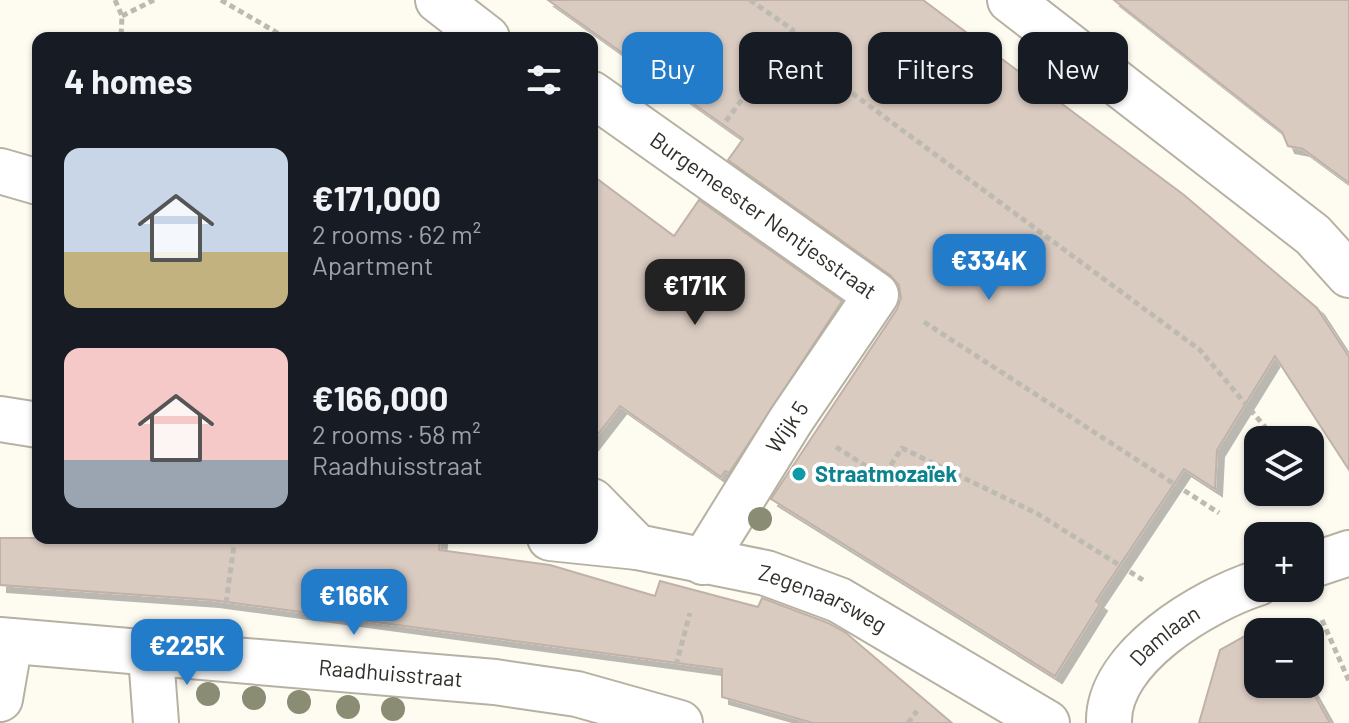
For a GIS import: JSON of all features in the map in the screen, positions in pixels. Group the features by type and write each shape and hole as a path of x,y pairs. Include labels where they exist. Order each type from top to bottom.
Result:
{"street":[{"path":"438,0 479,32"},
{"path":"1010,0 1313,235 1349,275"},
{"name":"Burgemeester Nentjesstraat","path":"598,98 694,164 787,235 876,295"},
{"path":"0,171 32,180"},
{"name":"Wijk 5","path":"703,562 791,420 876,295"},
{"path":"0,419 32,424"},
{"path":"598,507 637,547"},
{"name":"Zegenaarsweg","path":"598,543 637,547 766,573 839,600 1047,723"},
{"path":"1324,561 1349,553"},
{"name":"Damlaan","path":"1109,723 1121,682 1160,637 1199,608 1244,589"},
{"path":"0,699 5,641"},
{"name":"Raadhuisstraat","path":"5,641 151,656 495,682 577,694 680,723"},
{"path":"151,656 156,723"}],"path":[{"path":"115,0 122,16 121,32"},
{"path":"122,16 154,0"},
{"path":"221,0 276,32"},
{"path":"750,0 793,30 792,32"},
{"path":"852,93 1200,350 1264,426"},
{"path":"694,164 739,103"},
{"name":"Burgemeester Nentjesstraat","path":"876,295 893,302 1219,513"},
{"path":"791,420 883,477 902,448 1038,514 1153,587"},
{"path":"226,603 234,544"},
{"path":"675,669 703,562"},
{"path":"1319,611 1349,681"}],"building":[{"path":"548,0 923,0 966,32 868,32 868,104 1002,104 1002,59 1018,71 1018,104 1062,104 1184,195 1317,308 1349,357 1349,470 1324,431 1324,426 1320,426 1275,356 1217,450 1215,489 1184,469 1096,601 1100,604 1055,676 771,499 897,309 901,298 899,285 890,275 728,160 743,139 694,104 723,104 723,32 622,32 622,53 598,36 598,32 593,32"},
{"path":"1114,0 1349,0 1349,183 1303,149 1288,146 1282,132"},
{"path":"598,179 674,236 699,200 842,301 729,473 725,471 721,477 620,406 598,434"},
{"path":"0,538 32,538 32,544 440,544 439,550 550,565 655,596 660,581 758,607 762,598 846,633 952,723 813,723 722,697 722,669 212,600 0,585"},
{"path":"1244,637 1244,698 1316,698 1330,723 1199,723 1220,650"}],"place":[{"name":"Straatmozaïek","path":"799,474"}]}
